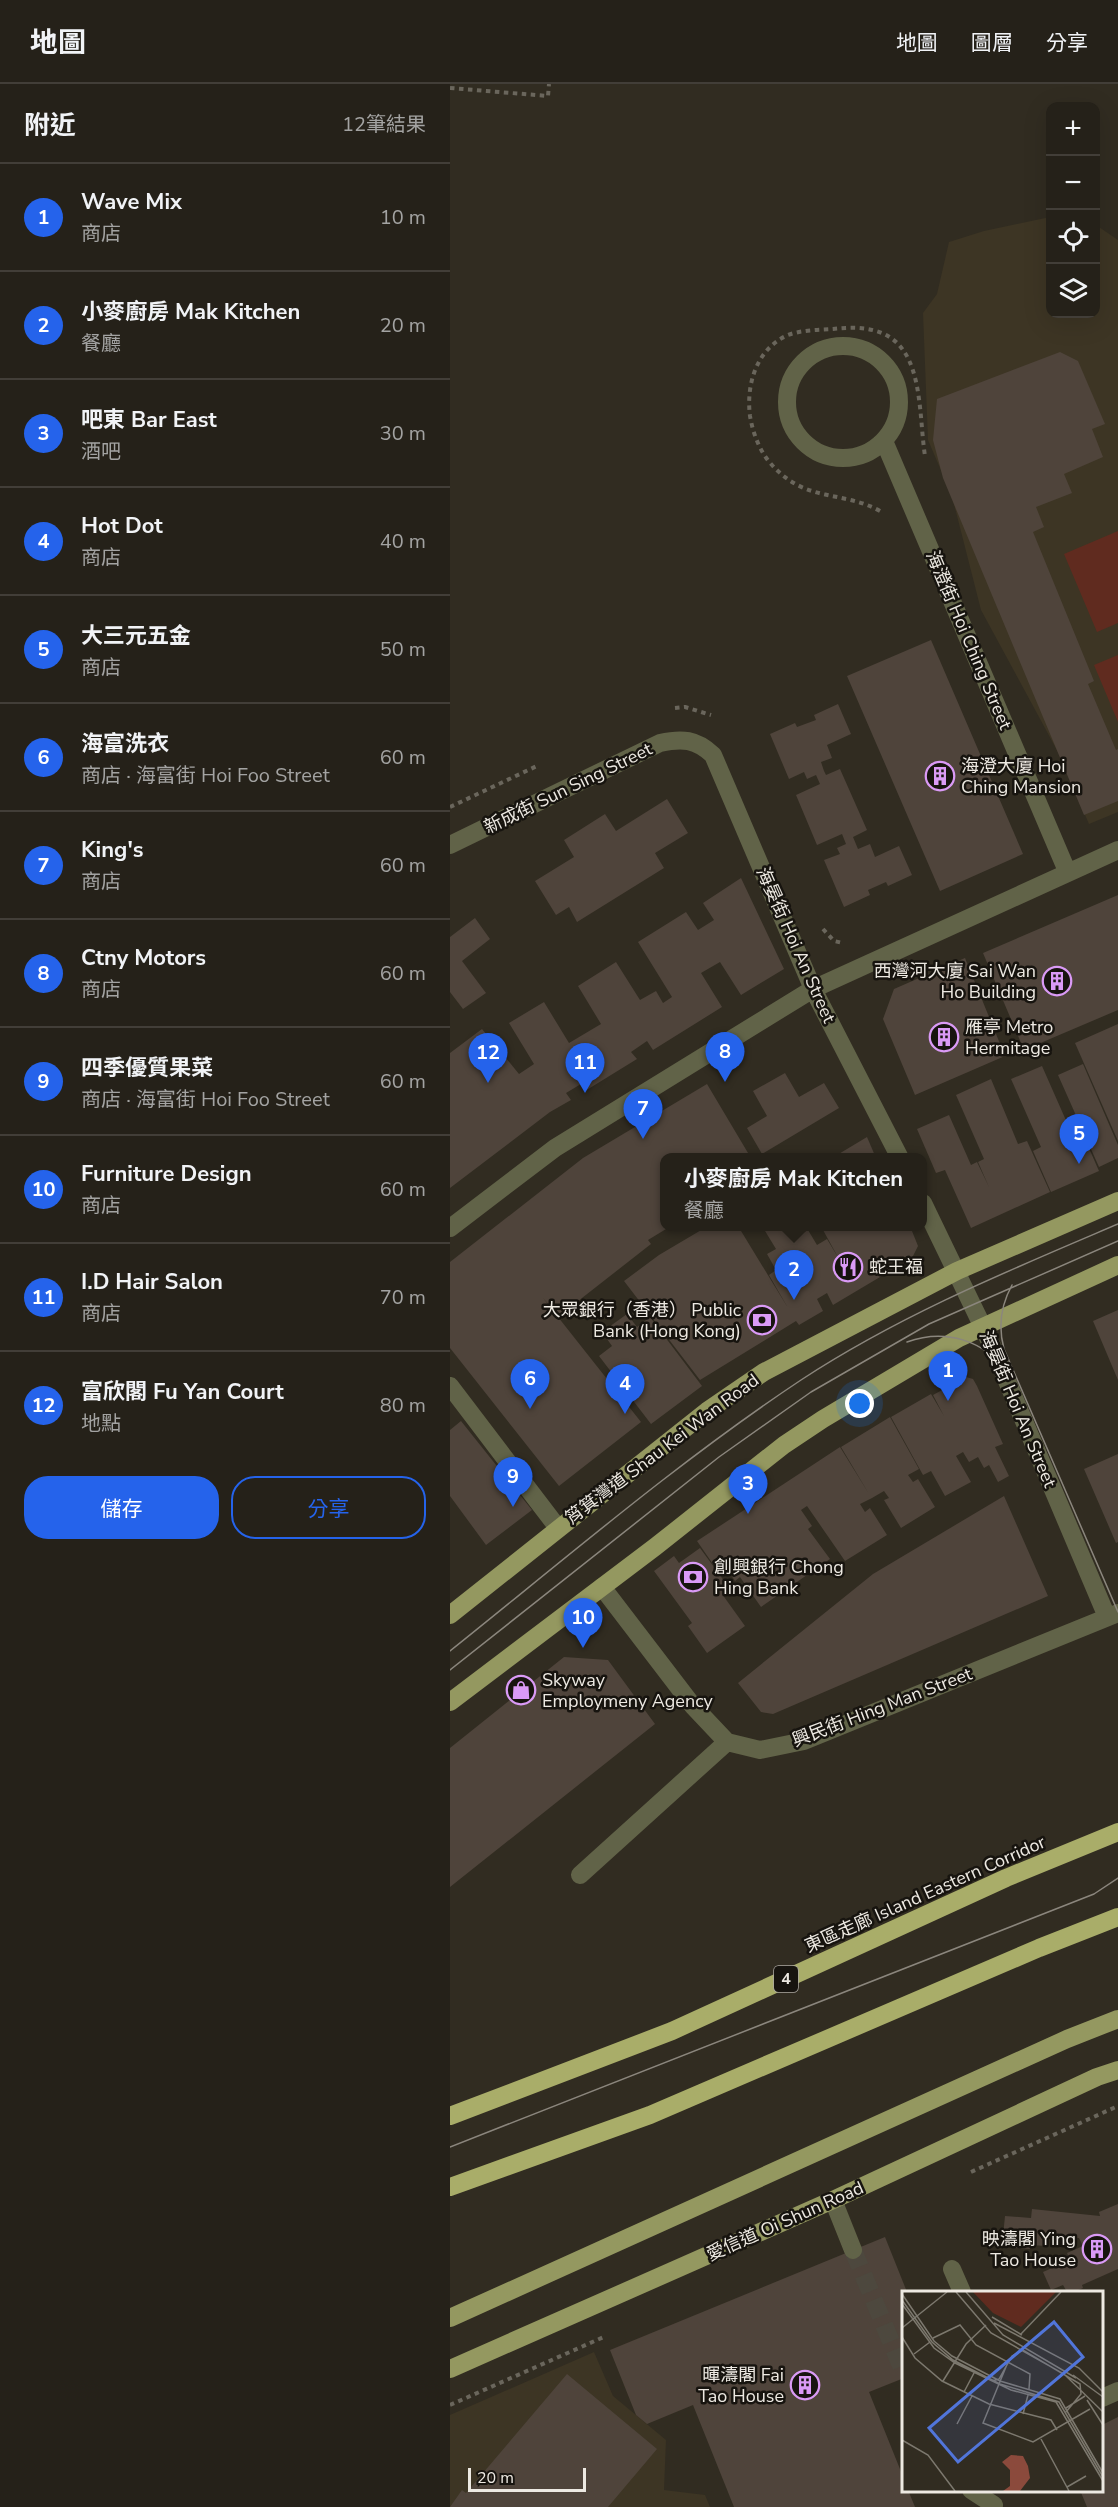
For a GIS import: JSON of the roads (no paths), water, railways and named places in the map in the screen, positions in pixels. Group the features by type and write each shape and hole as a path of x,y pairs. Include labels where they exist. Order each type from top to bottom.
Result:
{"highway":[{"name":"東區走廊 Island Eastern Corridor","path":"450,2116 672,2031 1006,1878 1118,1832"},
{"path":"450,2187 650,2115 1039,1948 1118,1917"}],"main road":[{"name":"筲箕灣道 Shau Kei Wan Road","path":"450,1615 707,1411 764,1372 957,1271 1118,1201"},
{"path":"450,1702 804,1432 959,1338 1118,1265"},
{"path":"450,2318 1067,2039 1118,2019"},
{"name":"愛信道 Oi Shun Road","path":"450,2369 833,2200 1097,2077 1118,2070"}],"street":[{"path":"833,346 851,346 868,351 882,361 893,375 899,401 895,427 884,441 870,453 844,459 818,454 804,444 793,429 787,413 789,387 802,363 816,353 833,346"},
{"name":"海澄街 Hoi Ching Street","path":"884,441 1067,871"},
{"name":"新成街 Sun Sing Street","path":"450,845 660,743 689,740"},
{"name":"海晏街 Hoi An Street","path":"689,740 704,747 713,755 813,989 897,1153"},
{"path":"450,1228 555,1148 813,989 1067,871 1118,850"},
{"name":"海晏街 Hoi An Street","path":"927,1211 983,1326 1113,1615"},
{"path":"450,1386 558,1528"},
{"path":"580,1875 727,1742 693,1706 602,1587"},
{"name":"興民街 Hing Man Street","path":"727,1742 760,1750 804,1741 1113,1615"},
{"path":"833,2200 853,2250"},
{"path":"952,2269 962,2291"},
{"path":"1103,2397 1118,2391"},
{"path":"976,2492 996,2501"}],"tunnel":[{"path":"853,2250 902,2368"}],"tram line":[{"path":"450,1651 667,1477 801,1380 916,1314 996,1276 1118,1224"},
{"path":"450,1670 719,1457 811,1392 929,1324 1118,1241"},
{"path":"1012,1285 1005,1300 1002,1316 1001,1333 1004,1349 1118,1612"},
{"path":"907,1342 935,1336 963,1340 987,1352 1008,1373"},
{"path":"450,2147 1094,1894 1118,1878"}],"place":[{"name":"海澄大廈 Hoi Ching Mansion","path":"940,776"},
{"name":"西灣河大廈 Sai Wan Ho Building","path":"1057,981"},
{"name":"雁亭 Metro Hermitage","path":"944,1037"},
{"name":"Ctny Motors","path":"725,1082"},
{"name":"富欣閣 Fu Yan Court","path":"488,1083"},
{"name":"I.D Hair Salon","path":"585,1093"},
{"name":"King's","path":"643,1139"},
{"name":"大三元五金","path":"1079,1164"},
{"name":"蛇王福","path":"848,1267"},
{"name":"小麥廚房 Mak Kitchen","path":"794,1300"},
{"name":"大眾銀行（香港） Public Bank (Hong Kong)","path":"762,1320"},
{"name":"Wave Mix","path":"948,1401"},
{"name":"海富洗衣","path":"530,1409"},
{"name":"Hot Dot","path":"625,1414"},
{"name":"四季優質果菜","path":"513,1507"},
{"name":"吧東 Bar East","path":"748,1514"},
{"name":"創興銀行 Chong Hing Bank","path":"693,1577"},
{"name":"Furniture Design","path":"583,1648"},
{"name":"Skyway Employmeny Agency","path":"521,1690"},
{"name":"映濤閣 Ying Tao House","path":"1097,2249"},
{"name":"暉濤閣 Fai Tao House","path":"805,2385"}]}
